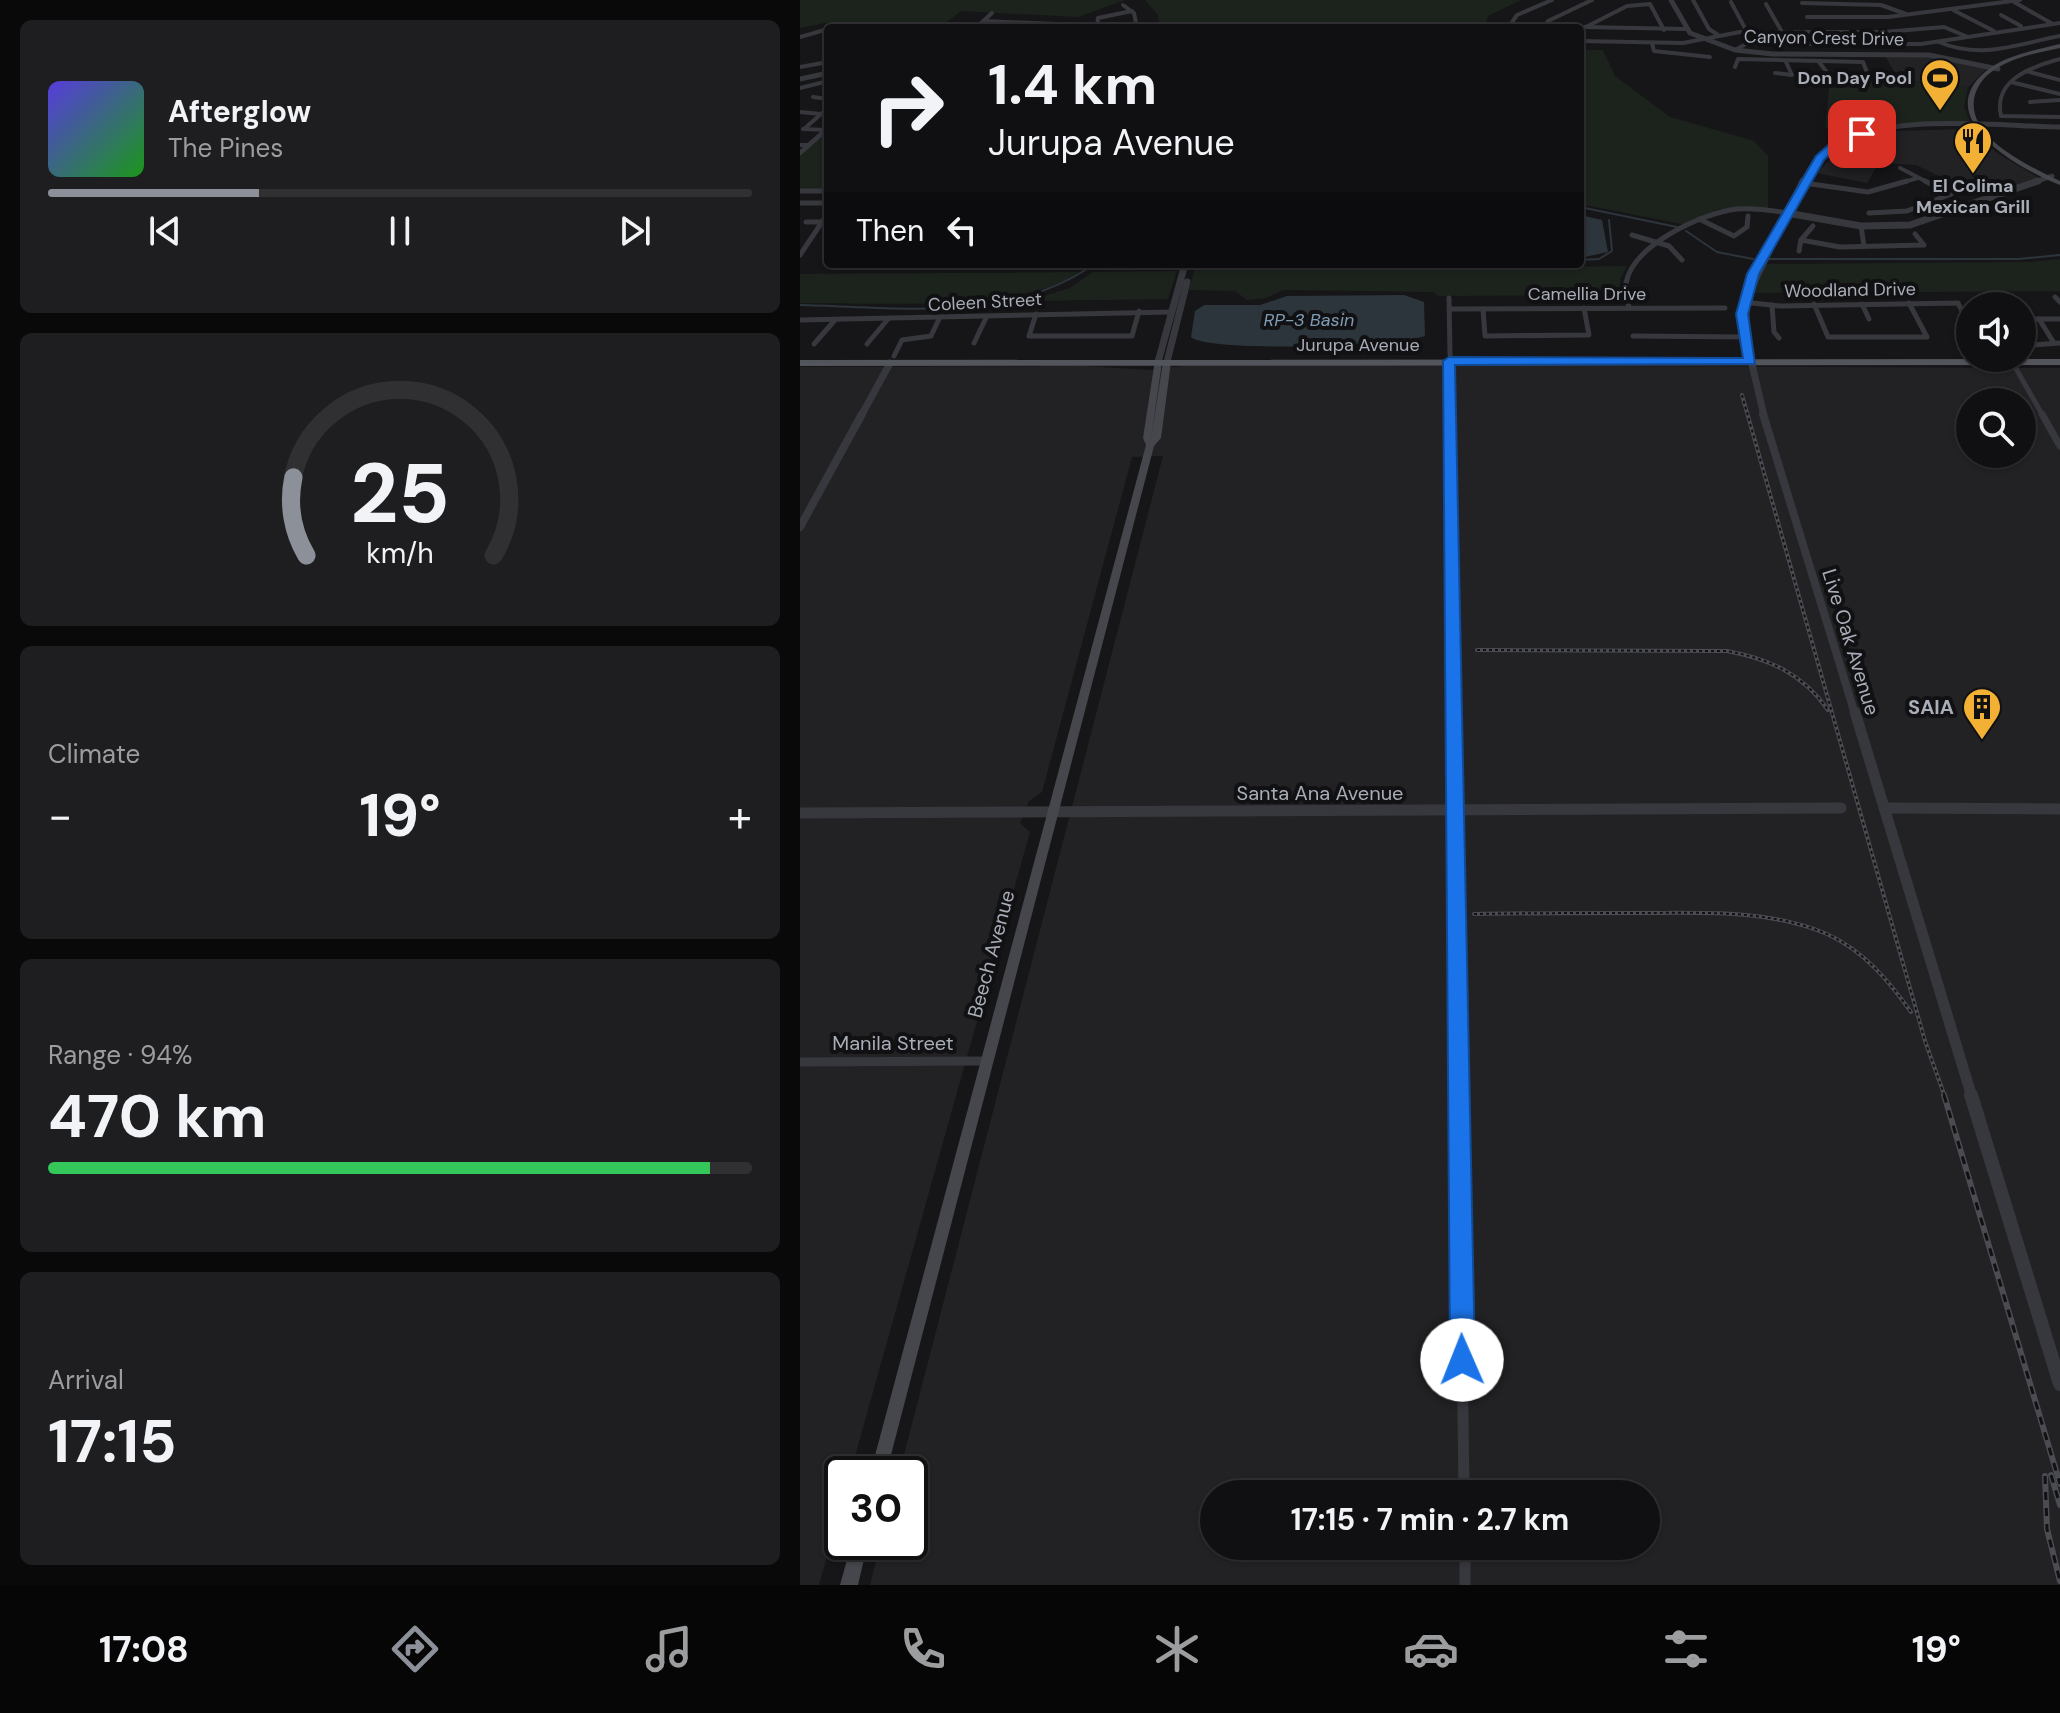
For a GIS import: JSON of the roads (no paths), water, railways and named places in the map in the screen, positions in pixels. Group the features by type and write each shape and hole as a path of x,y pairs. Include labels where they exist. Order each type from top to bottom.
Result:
{"main road":[{"path":"2055,179 2005,154 1979,127 1968,110 1968,99 1972,88 1996,68 2060,47"},
{"name":"Jurupa Avenue","path":"1749,358 1956,355"},
{"path":"2036,355 2060,355"},
{"name":"Jurupa Avenue","path":"800,356 892,360"},
{"name":"Jurupa Avenue","path":"800,363 1163,358 1956,360"},
{"name":"Beech Avenue","path":"883,1456 1150,445 1147,438 1163,358"},
{"name":"Jurupa Avenue","path":"2036,361 2060,362"},
{"path":"849,1585 855,1560"}],"street":[{"path":"1511,24 1517,15 1552,0"},
{"path":"1546,24 1592,0"},
{"name":"Canyon Crest Drive","path":"1671,0 1686,29 1701,40 1735,50 1797,54 1929,55 1996,68"},
{"path":"1693,0 1709,29 1719,35"},
{"path":"1807,17 1907,15 2020,0"},
{"path":"2013,1 2052,23"},
{"path":"1731,2 1747,32"},
{"path":"1818,32 1801,2 1881,5 1907,15"},
{"path":"1766,4 1782,32"},
{"path":"1123,5 1132,11 1136,24"},
{"path":"1584,27 1629,6 1653,5 1664,30"},
{"path":"1951,9 1995,32"},
{"path":"1097,24 1097,18 1132,11"},
{"path":"981,24 992,13"},
{"path":"2001,15 2022,27"},
{"path":"984,21 1027,24"},
{"path":"1627,23 1631,30"},
{"path":"1735,50 1746,44 1921,44 2060,23"},
{"path":"1584,41 1652,43 1701,40 1747,32 1849,32 1944,27 1968,37"},
{"path":"1584,28 1686,29"},
{"path":"800,37 824,30"},
{"path":"1849,32 1857,46"},
{"path":"1939,42 1985,55 2015,44 2060,36"},
{"path":"1652,43 1654,51 1710,57"},
{"path":"1921,44 1929,55"},
{"path":"1797,54 1801,62"},
{"path":"1735,67 1738,59 1863,62 1868,75"},
{"path":"2060,61 2051,61 2026,71 2011,82 1999,100 2001,116 2057,117 2060,126"},
{"path":"1775,73 1792,75 1786,62"},
{"path":"1819,62 1829,75"},
{"path":"800,67 824,63"},
{"path":"2026,71 2060,80"},
{"path":"800,78 824,73"},
{"path":"800,88 824,82"},
{"path":"2011,82 2060,97"},
{"path":"813,97 824,98"},
{"path":"2030,102 2060,97"},
{"path":"802,128 824,111"},
{"path":"800,112 821,114"},
{"name":"Live Oak Avenue","path":"2060,126 1900,128 1854,136 1824,153 1763,255 1743,302 1744,337 1749,358 2060,1384"},
{"path":"802,128 824,129"},
{"path":"800,153 824,132"},
{"path":"800,145 809,145"},
{"path":"1869,213 1902,212 1951,194 1900,168"},
{"path":"1804,183 1865,192 1882,190 1918,178"},
{"path":"1629,308 1628,278 1658,242 1699,219 1736,209 1787,213 1861,226 1910,225 2055,179"},
{"path":"800,191 824,191"},
{"path":"812,203 820,191"},
{"path":"800,203 824,203"},
{"path":"1926,204 1948,215"},
{"path":"1699,219 1733,236 1746,229 1748,216"},
{"path":"800,255 824,219"},
{"path":"806,222 822,222"},
{"path":"1799,251 1801,240 1813,226"},
{"path":"1861,226 1864,246"},
{"path":"1801,240 1864,246 1924,245 1915,234"},
{"path":"1632,235 1675,250 1682,260"},
{"path":"800,243 808,243"},
{"name":"Beech Avenue","path":"1163,358 1184,268"},
{"name":"Beech Avenue","path":"1163,358 1190,268"},
{"path":"1449,298 1464,1480"},
{"name":"Woodland Drive","path":"1743,302 1772,305 1956,303"},
{"path":"1814,304 1828,337 1927,337 1909,303"},
{"path":"1862,304 1869,319"},
{"path":"1772,305 1774,332 1779,338"},
{"path":"1483,309 1485,336 1589,335 1584,308"},
{"name":"Camellia Drive","path":"1449,309 1725,308"},
{"path":"1036,314 1029,336 1132,336 1139,311"},
{"name":"Coleen Street","path":"800,320 1172,312"},
{"path":"974,343 986,318"},
{"path":"867,344 888,319"},
{"path":"800,527 902,340 931,336 939,319"},
{"path":"2039,319 2060,319"},
{"path":"2039,319 2057,343"},
{"path":"814,344 835,320"},
{"path":"1633,336 1744,337"},
{"path":"2036,345 2057,343"},
{"path":"2019,372 2060,446"},
{"name":"Santa Ana Avenue","path":"800,813 1841,808"},
{"path":"1884,808 2060,809"},
{"name":"Manila Street","path":"800,1062 986,1061"},
{"path":"1465,1560 1465,1585"}],"water":[{"path":"1584,216 1602,220 1608,252 1584,257"},
{"name":"RP-3 Basin","path":"1404,295 1424,302 1425,336 1379,343 1304,346 1231,345 1191,337 1195,311 1204,305 1260,305 1287,296"}],"waterway":[{"path":"1584,208 1677,227"},
{"path":"1584,260 1599,259 1612,251 1609,220"},
{"path":"1686,231 1717,252 1753,259"},
{"path":"1769,259 2018,259 2060,255"},
{"path":"800,305 914,309 990,304 1027,296 1062,283 1087,268"}],"railway":[{"path":"1742,395 1925,1041 1945,1097"},
{"path":"1477,650 1727,651 1784,670 1808,687 1828,710"},
{"path":"1474,914 1710,913 1782,920 1827,934 1852,949 1884,978 1911,1012"},
{"path":"1944,1095 2060,1484"},
{"path":"2051,1475 2060,1505"},
{"path":"2045,1476 2047,1529 2060,1581"}],"place":[{"name":"Don Day Pool","path":"1940,112"},
{"name":"El Colima Mexican Grill","path":"1973,175"},
{"name":"SAIA","path":"1982,741"}]}
